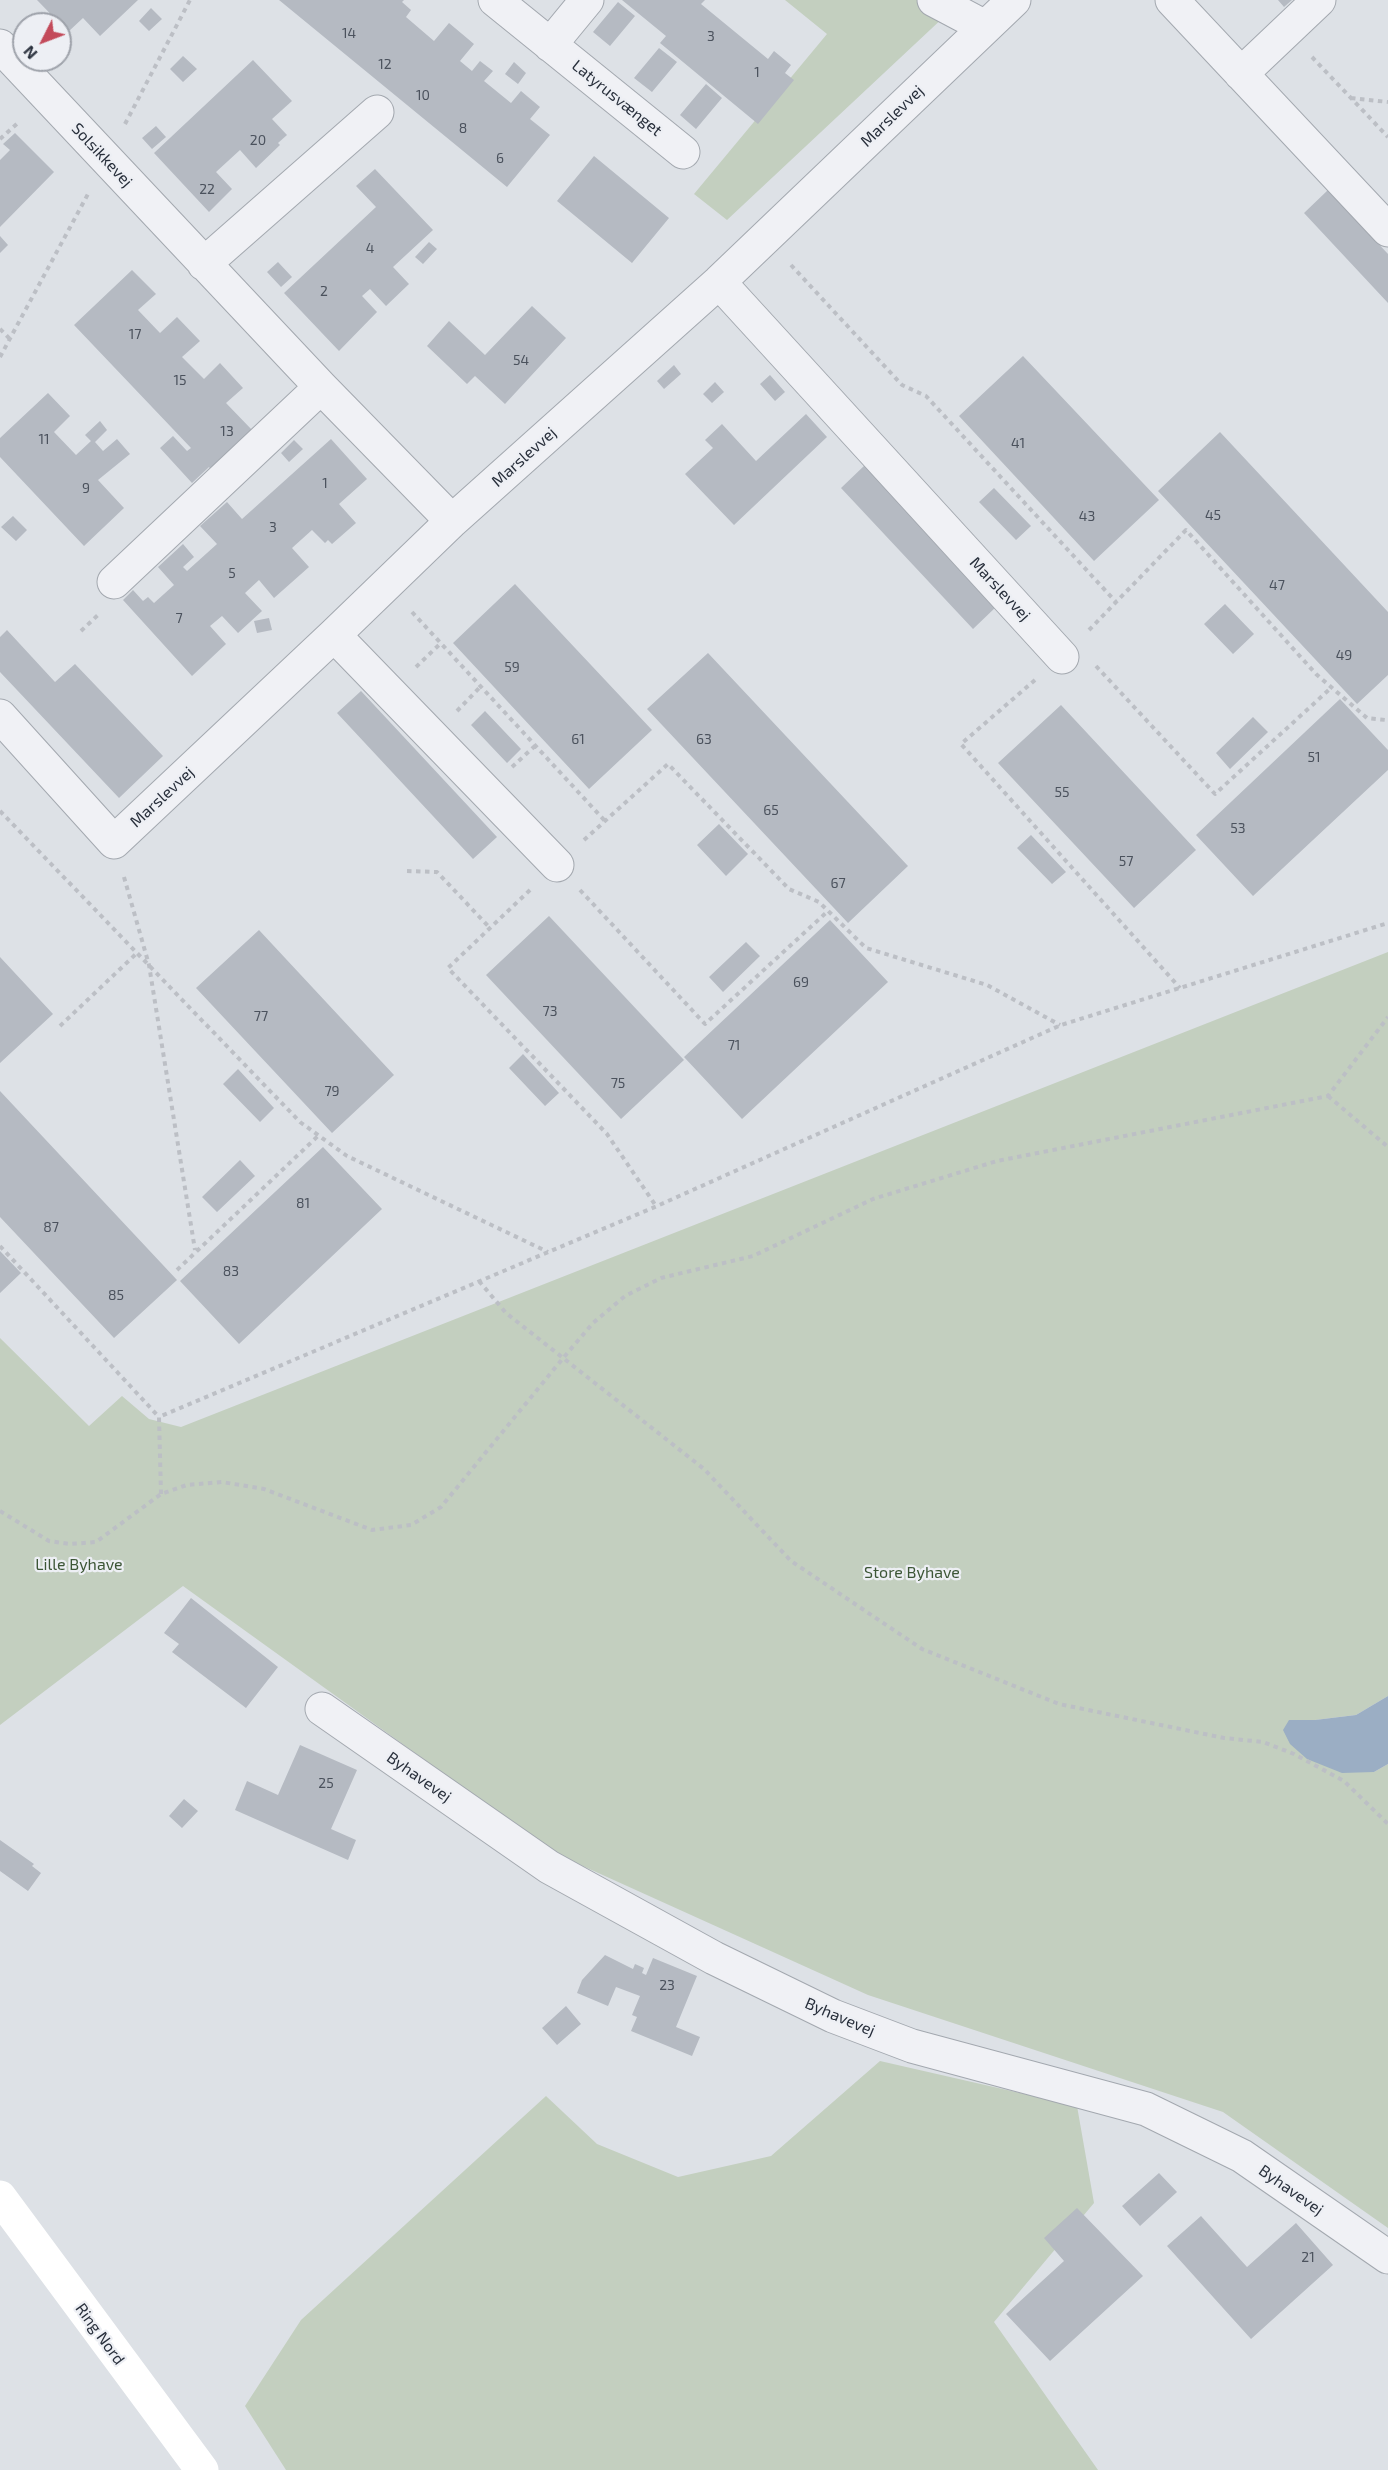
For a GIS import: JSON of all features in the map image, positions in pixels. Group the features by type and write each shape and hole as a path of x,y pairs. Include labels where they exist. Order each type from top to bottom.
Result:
{"main road":[{"name":"Ring Nord","path":"0,2197 202,2470"}],"street":[{"name":"Latyrusvænget","path":"495,0 683,152"},
{"path":"550,45 587,0"},
{"path":"934,0 985,27"},
{"name":"Marslevvej","path":"114,842 452,521 719,282 1014,0"},
{"path":"1172,0 1388,230"},
{"path":"1241,74 1319,0"},
{"name":"Solsikkevej","path":"0,46 321,387 452,521"},
{"path":"204,264 378,112"},
{"name":"Marslevvej","path":"719,282 1069,650"},
{"path":"114,582 321,387"},
{"path":"334,635 557,865"},
{"path":"0,716 114,842"},
{"name":"Byhavevej","path":"322,1709 549,1867 714,1958 833,2016 912,2046 1146,2109 1242,2156 1388,2258"}],"path":[{"path":"0,357 190,0"},
{"path":"1286,30 1388,137"},
{"path":"1351,98 1388,102"},
{"path":"766,237 902,385 926,396 1116,602"},
{"path":"0,329 10,339"},
{"path":"1180,988 962,744 1069,650 1186,530 1316,674 1367,718 1388,722"},
{"path":"387,584 605,820"},
{"path":"1069,650 1215,794 1332,687"},
{"path":"657,1206 608,1134 448,968 668,764 789,889 819,902 866,948 987,986 1061,1025"},
{"path":"0,811 300,1122 347,1156 549,1252"},
{"path":"114,842 149,965 195,1250"},
{"path":"557,865 705,1024 828,911"},
{"path":"408,871 437,872 490,928"},
{"path":"159,1417 657,1206 1061,1025 1388,923"},
{"path":"60,1026 137,953"},
{"path":"0,1511 49,1540 70,1544 96,1542 161,1494 187,1485 222,1482 264,1489 372,1530 411,1525 441,1507 593,1323 625,1296 661,1278 753,1256 873,1199 997,1161 1328,1096 1388,1017"},
{"path":"1328,1096 1388,1147"},
{"path":"177,1270 195,1250 318,1135"},
{"path":"0,1246 159,1417 161,1494"},
{"path":"479,1281 506,1313 704,1469 791,1561 922,1649 1059,1704 1224,1738 1263,1742 1294,1754 1344,1781 1388,1824"}],"green space":[{"path":"785,0 962,0 727,220 694,194 827,34"},
{"name":"Store Byhave","path":"1388,952 1388,1696 1356,1715 1315,1720 1290,1720 1374,1772 1388,1764 1388,2228 1223,2112 868,1995 554,1853 183,1586 0,1725 0,1338 89,1426 122,1396 149,1419 181,1427"},
{"path":"880,2061 1077,2106 1094,2203 994,2322 1098,2470 286,2470 245,2406 301,2320 546,2096 597,2144 678,2177 771,2156"}],"water":[{"path":"1388,1696 1388,1764 1374,1772 1342,1773 1307,1759 1290,1744 1283,1730 1289,1720 1315,1720 1356,1715"}],"building":[{"path":"37,0 138,0 100,36 83,18 72,28 72,12 49,12"},
{"path":"279,0 404,0 402,2 411,10 406,17 434,41 449,23 474,44 460,61 472,71 480,61 493,71 484,81 511,103 521,91 540,107 530,119 550,135 507,187"},
{"path":"622,0 705,0 701,4 768,59 774,51 791,65 785,73 794,80 758,124 660,43 666,36"},
{"path":"1278,0 1292,0 1284,7"},
{"path":"618,2 635,16 610,46 593,32"},
{"path":"151,8 162,19 149,31 139,21"},
{"path":"659,48 677,62 652,92 634,78"},
{"path":"183,56 197,69 183,82 170,69"},
{"path":"253,60 292,101 272,119 287,135 256,168 240,150 216,172 232,189 209,212 154,153"},
{"path":"514,62 526,73 518,84 505,74"},
{"path":"706,84 722,98 696,129 680,115"},
{"path":"156,126 166,137 152,149 142,138"},
{"path":"15,133 54,172 0,227 0,160 10,150 3,144"},
{"path":"594,156 669,218 632,263 557,201"},
{"path":"375,169 433,230 393,267 409,284 386,306 370,289 362,296 377,312 339,351 284,293 376,207 356,186"},
{"path":"1328,190 1388,254 1388,303 1304,213"},
{"path":"0,236 8,245 0,253"},
{"path":"429,242 437,249 423,264 415,257"},
{"path":"278,262 292,277 281,287 267,272"},
{"path":"132,270 156,294 138,310 160,333 177,317 200,341 182,357 204,379 220,363 243,388 226,403 253,431 212,471 209,467 192,483 160,448 173,436 187,451 191,448 74,325"},
{"path":"532,306 566,338 505,404 475,376 467,384 427,346 449,321 485,355"},
{"path":"1023,356 1159,500 1094,561 959,416"},
{"path":"674,365 681,374 664,389 657,381"},
{"path":"770,375 785,392 775,401 760,384"},
{"path":"715,382 724,392 712,403 703,394"},
{"path":"48,393 70,416 54,432 76,455 91,441 85,435 100,421 107,430 95,442 103,451 117,439 130,454 98,480 124,508 84,546 0,457 0,438"},
{"path":"806,414 827,437 734,525 685,474 713,448 705,440 722,424 756,461"},
{"path":"1220,432 1388,612 1388,675 1357,704 1158,491"},
{"path":"331,439 367,479 339,504 356,523 332,544 328,540 325,543 312,530 292,548 309,567 274,598 259,580 245,593 262,611 238,633 222,616 210,626 226,644 192,676 123,600 133,590 143,601 148,597 154,603 174,585 158,567 183,544 194,557 183,567 187,571 217,544 200,526 227,502 242,519"},
{"path":"294,440 303,449 289,462 281,453"},
{"path":"865,465 997,606 973,629 841,488"},
{"path":"994,488 1031,526 1016,540 979,502"},
{"path":"13,516 27,530 16,541 1,527"},
{"path":"515,584 652,730 589,789 453,643"},
{"path":"1225,604 1254,634 1233,654 1204,624"},
{"path":"269,618 272,630 257,633 254,621"},
{"path":"7,630 55,682 75,664 163,756 119,798 0,672 0,637"},
{"path":"708,653 908,866 848,923 647,709"},
{"path":"361,691 497,837 473,859 337,713"},
{"path":"1340,699 1388,750 1388,770 1253,896 1196,835"},
{"path":"1061,705 1196,850 1134,908 998,763"},
{"path":"485,711 521,749 507,763 471,725"},
{"path":"1253,717 1268,732 1230,769 1216,753"},
{"path":"719,824 748,854 726,876 697,845"},
{"path":"1031,835 1066,872 1052,884 1017,848"},
{"path":"549,916 684,1060 621,1119 486,975"},
{"path":"830,920 888,982 742,1119 684,1057"},
{"path":"259,930 394,1075 332,1133 196,988"},
{"path":"746,942 760,956 723,992 709,977"},
{"path":"0,957 53,1014 0,1063"},
{"path":"523,1054 559,1093 545,1106 509,1068"},
{"path":"238,1069 274,1108 260,1122 223,1084"},
{"path":"0,1091 177,1280 114,1338 0,1217"},
{"path":"323,1147 382,1209 239,1344 180,1281"},
{"path":"240,1160 255,1176 217,1212 202,1197"},
{"path":"0,1251 21,1273 0,1293"},
{"path":"191,1598 278,1667 246,1708 172,1652 179,1644 164,1633"},
{"path":"300,1745 357,1770 331,1829 356,1840 348,1860 235,1810 247,1781 278,1795"},
{"path":"184,1799 198,1811 182,1828 169,1816"},
{"path":"0,1840 34,1864 32,1866 41,1873 28,1891 0,1871"},
{"path":"605,1955 633,1969 635,1964 644,1968 642,1973 646,1975 653,1958 697,1976 676,2027 700,2037 692,2056 631,2031 637,2017 632,2015 640,1996 616,1987 608,2006 577,1993 582,1980"},
{"path":"566,2006 581,2024 557,2045 542,2028"},
{"path":"1159,2173 1177,2192 1140,2226 1122,2206"},
{"path":"1077,2208 1143,2276 1050,2361 1006,2314 1064,2261 1044,2238"},
{"path":"1201,2216 1247,2267 1296,2223 1333,2265 1251,2339 1167,2246"}],"park label":[{"name":"Lille Byhave","path":"79,1565"}]}
